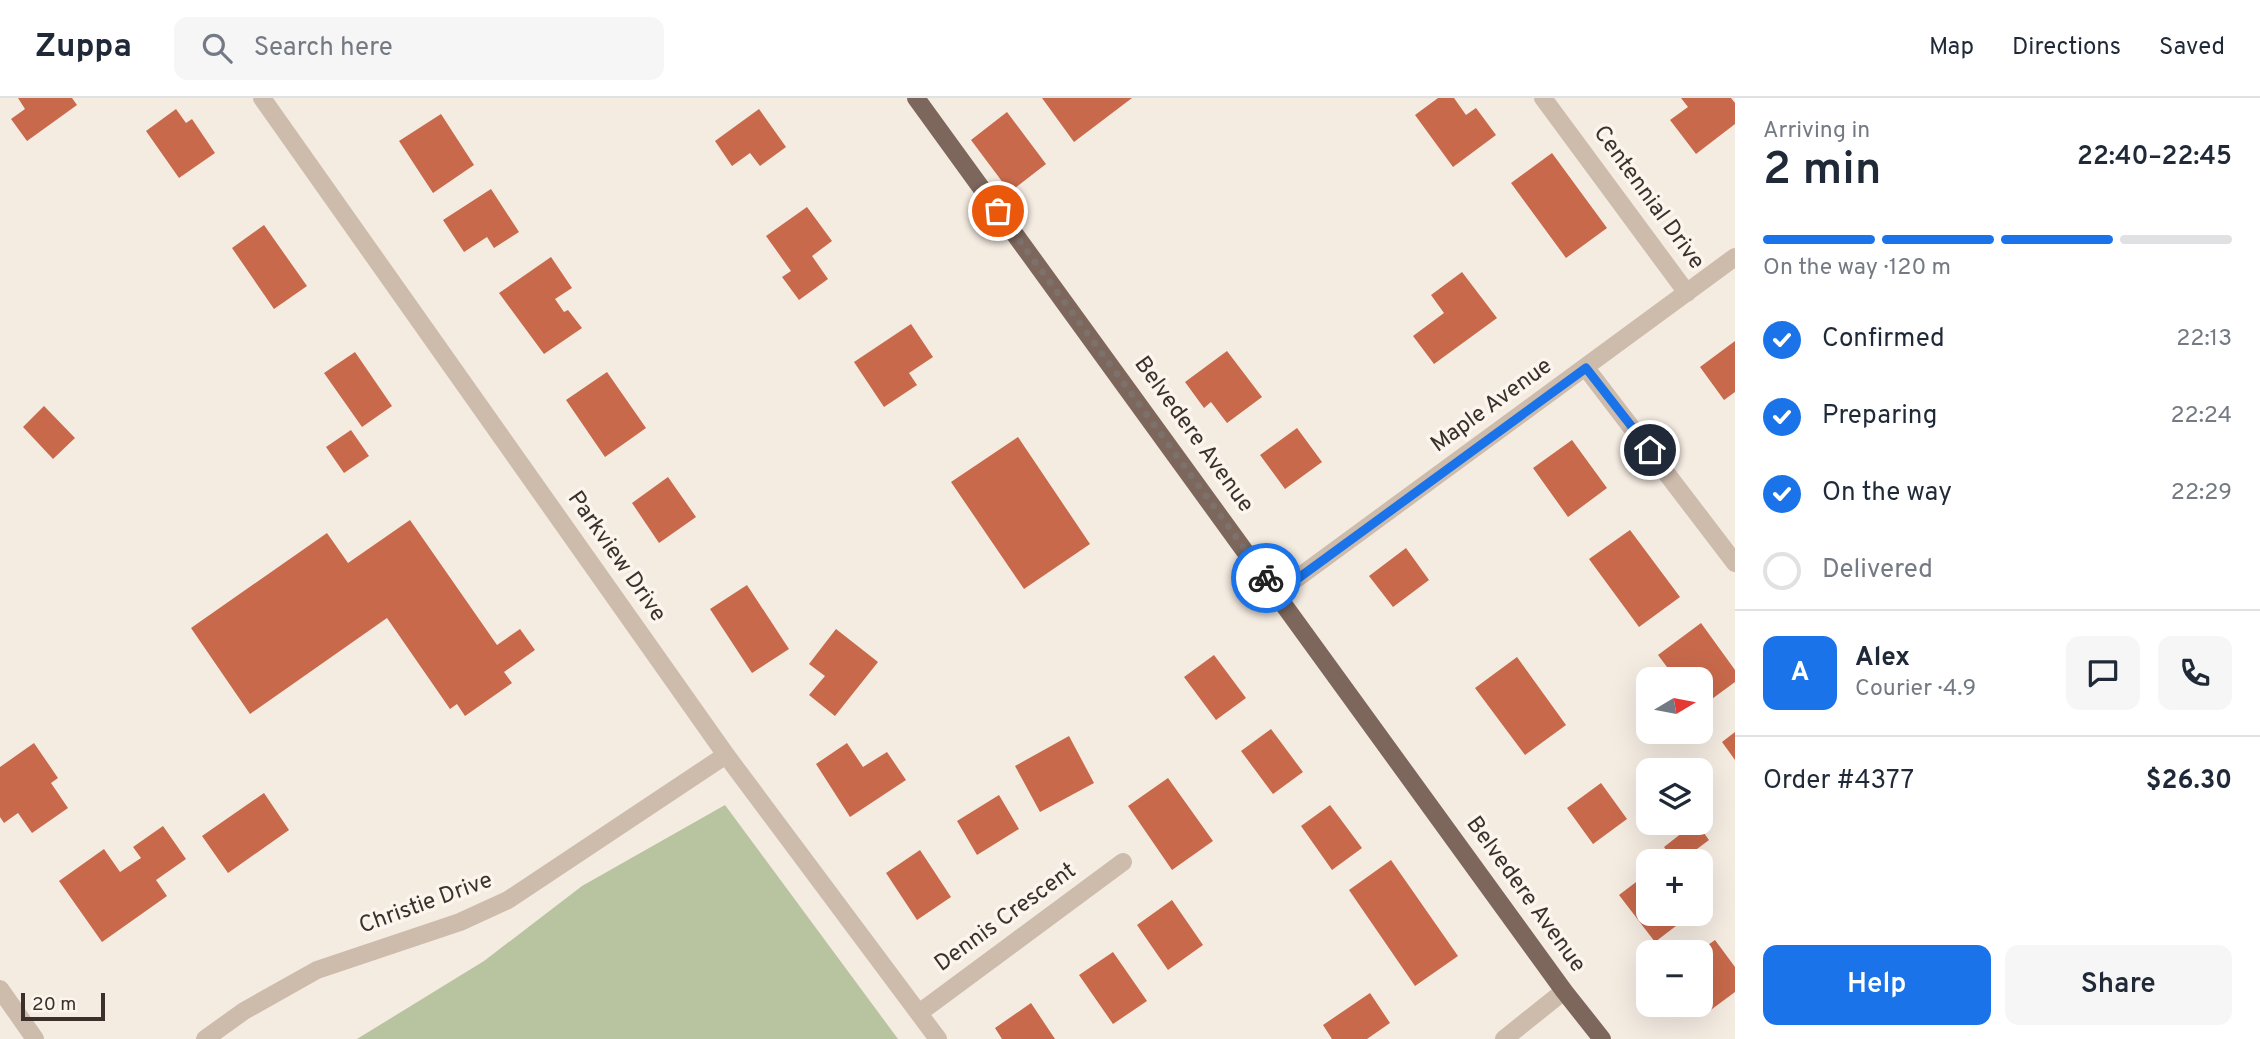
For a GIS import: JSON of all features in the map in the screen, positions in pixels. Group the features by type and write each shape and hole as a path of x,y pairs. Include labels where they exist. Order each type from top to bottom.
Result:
{"main road":[{"name":"Belvedere Avenue","path":"916,98 1278,593 1564,991 1602,1039"}],"street":[{"name":"Parkview Drive","path":"262,98 726,755 938,1039"},
{"name":"Centennial Drive","path":"1543,98 1688,293"},
{"name":"Maple Avenue","path":"1278,593 1735,257"},
{"path":"1586,368 1735,563"},
{"name":"Christie Drive","path":"205,1039 244,1011 317,970 460,922 508,900 726,755"},
{"name":"Dennis Crescent","path":"919,1013 1123,862"},
{"path":"0,989 35,1039"},
{"path":"1504,1039 1564,991"}],"green space":[{"path":"725,805 898,1039 357,1039 484,961 582,886"}],"building":[{"path":"18,98 72,98 77,105 27,141 11,119 25,109"},
{"path":"1042,98 1132,98 1074,142"},
{"path":"1438,98 1454,98 1466,115 1476,108 1496,135 1453,167 1415,115"},
{"path":"1681,98 1731,98 1735,103 1735,124 1696,154 1670,120 1688,107"},
{"path":"176,109 186,123 192,119 215,153 179,178 146,131"},
{"path":"759,109 786,147 760,166 750,153 732,166 715,141"},
{"path":"1007,112 1046,164 1010,192 971,140"},
{"path":"441,114 474,165 433,193 399,141"},
{"path":"1552,153 1607,228 1566,258 1511,183"},
{"path":"491,189 519,232 494,248 487,237 464,252 443,220"},
{"path":"807,207 832,241 812,256 828,279 799,300 782,277 791,271 766,236"},
{"path":"264,225 307,286 274,309 232,248"},
{"path":"551,257 572,288 555,299 564,312 568,310 582,328 544,354 499,293"},
{"path":"1462,272 1497,318 1434,364 1413,336 1444,313 1431,295"},
{"path":"911,324 933,357 909,373 917,385 884,407 854,362"},
{"path":"1735,341 1735,392 1724,400 1700,367"},
{"path":"1227,351 1262,397 1227,423 1211,402 1204,408 1185,382"},
{"path":"355,352 392,406 362,427 324,373"},
{"path":"607,372 646,428 605,457 566,400"},
{"path":"44,406 75,438 53,459 23,427"},
{"path":"1297,428 1322,462 1285,489 1260,455"},
{"path":"351,430 369,456 344,473 326,447"},
{"path":"1018,437 1090,544 1024,589 951,482"},
{"path":"1572,440 1607,488 1568,517 1533,468"},
{"path":"668,477 696,517 659,543 632,503"},
{"path":"410,520 497,645 520,629 535,650 504,672 512,683 465,716 457,704 450,709 387,618 250,714 191,628 327,533 348,563"},
{"path":"1630,530 1680,597 1639,627 1589,559"},
{"path":"1406,548 1429,580 1393,607 1369,576"},
{"path":"747,585 789,649 752,673 710,609"},
{"path":"1701,623 1735,670 1735,682 1713,698 1713,667 1667,667 1658,655"},
{"path":"836,629 878,662 835,716 809,695 825,676 809,664"},
{"path":"1214,655 1246,698 1216,720 1184,677"},
{"path":"1517,657 1566,725 1525,755 1475,688"},
{"path":"1271,729 1303,772 1273,794 1241,751"},
{"path":"1735,732 1735,760 1722,742"},
{"path":"1069,736 1094,783 1040,812 1015,766"},
{"path":"34,743 58,778 51,783 68,808 32,833 18,813 4,823 0,817 0,767"},
{"path":"847,743 863,767 887,752 906,780 850,817 816,764"},
{"path":"1168,778 1213,841 1172,870 1128,806"},
{"path":"1601,783 1627,819 1593,844 1567,808"},
{"path":"264,793 289,830 228,873 202,836"},
{"path":"999,795 1019,829 977,855 957,821"},
{"path":"1330,805 1362,848 1332,870 1301,826"},
{"path":"163,826 186,859 156,880 167,896 102,942 59,881 104,849 120,872 141,858 133,847"},
{"path":"1679,835 1705,835 1709,840 1697,849 1664,847"},
{"path":"920,850 951,897 917,920 886,873"},
{"path":"1391,860 1458,956 1415,986 1349,890"},
{"path":"1636,882 1636,917 1619,895"},
{"path":"1172,900 1203,945 1168,970 1137,925"},
{"path":"1643,926 1676,926 1658,940 1653,940"},
{"path":"1715,940 1735,967 1735,992 1713,1008"},
{"path":"1113,952 1147,1001 1113,1024 1079,975"},
{"path":"1370,993 1390,1023 1367,1039 1332,1039 1323,1025"},
{"path":"1031,1003 1055,1039 1002,1039 995,1028"}],"way so far":[{"path":"998,211 1266,578"}],"route":[{"path":"1266,578 1278,593 1586,368 1650,450"}]}
